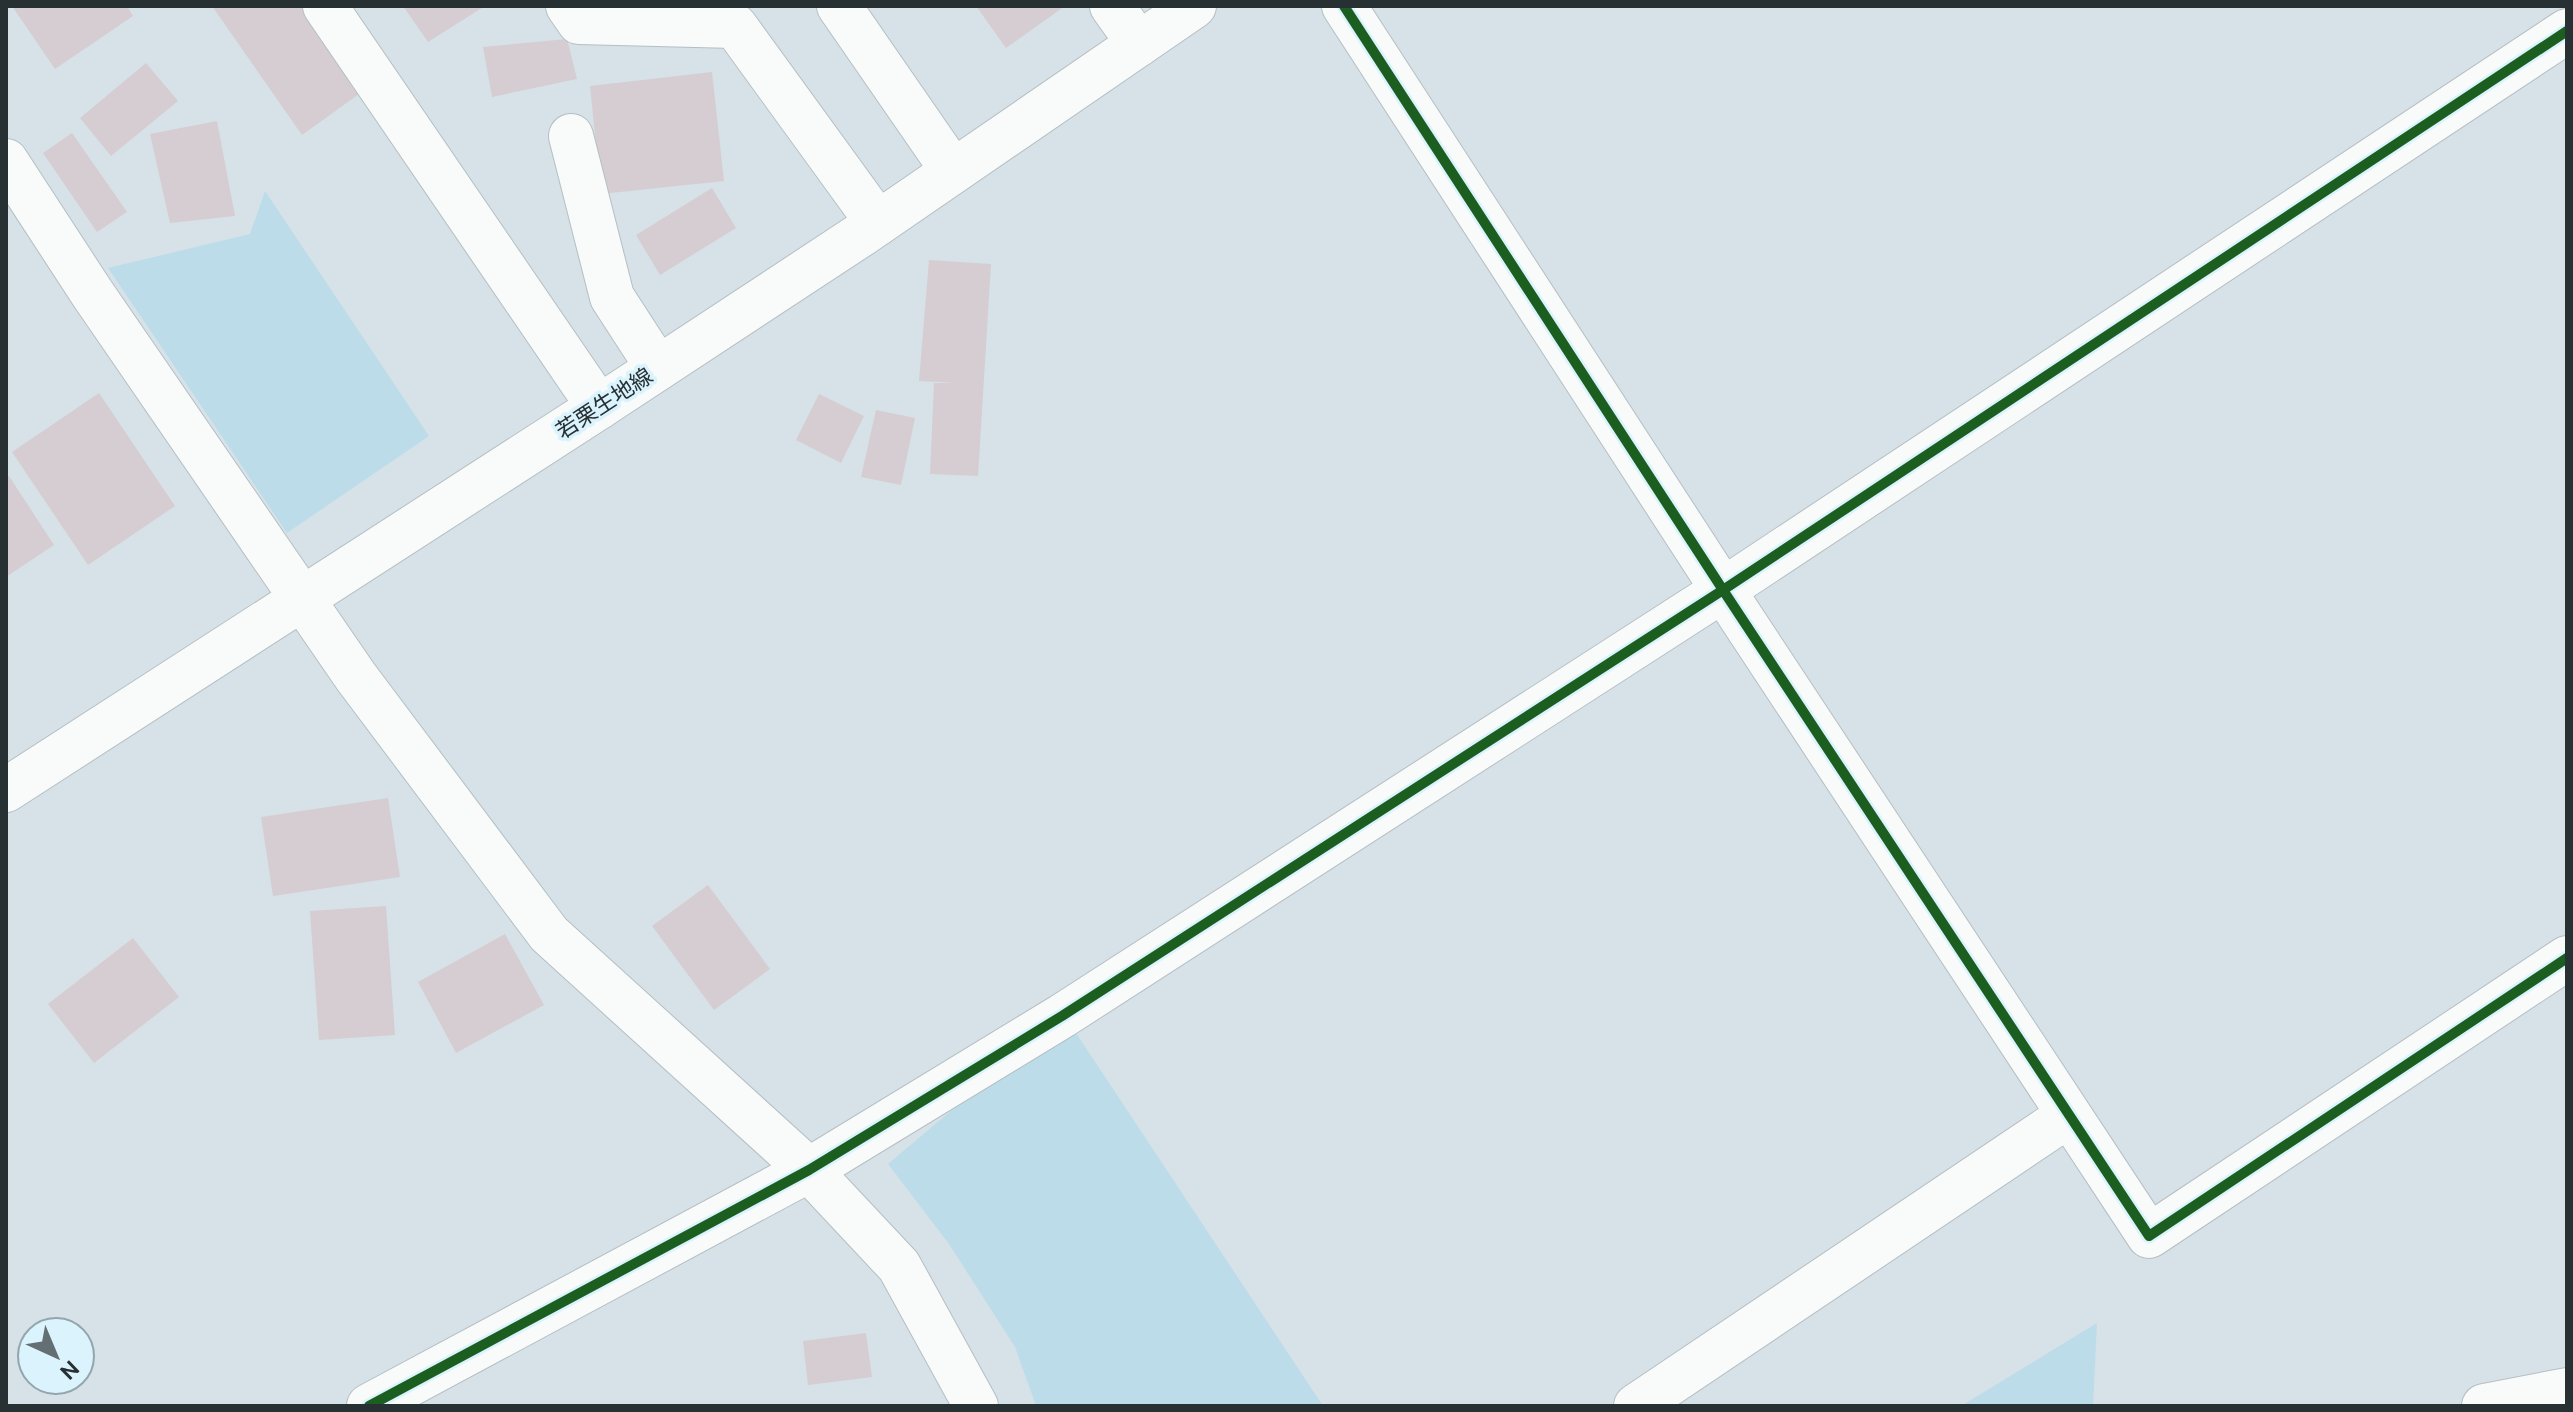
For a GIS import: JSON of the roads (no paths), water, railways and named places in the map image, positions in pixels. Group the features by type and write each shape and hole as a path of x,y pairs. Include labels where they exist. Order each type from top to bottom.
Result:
{"street":[{"path":"325,6 599,407"},
{"path":"568,6 579,22 735,26 878,223"},
{"path":"839,6 953,171"},
{"path":"1112,6 1139,44"},
{"name":"若栗生地線","path":"6,790 878,223 1194,6"},
{"path":"1344,6 1723,590 2149,1236 2567,958"},
{"path":"369,1406 809,1170 1062,1016 1723,590 2567,31"},
{"path":"571,136 612,297 658,368"},
{"path":"6,161 92,293 301,597 418,763 549,934 809,1170 899,1266 976,1406"},
{"path":"1636,1406 2069,1115"},
{"path":"2484,1406 2567,1390"}]}
